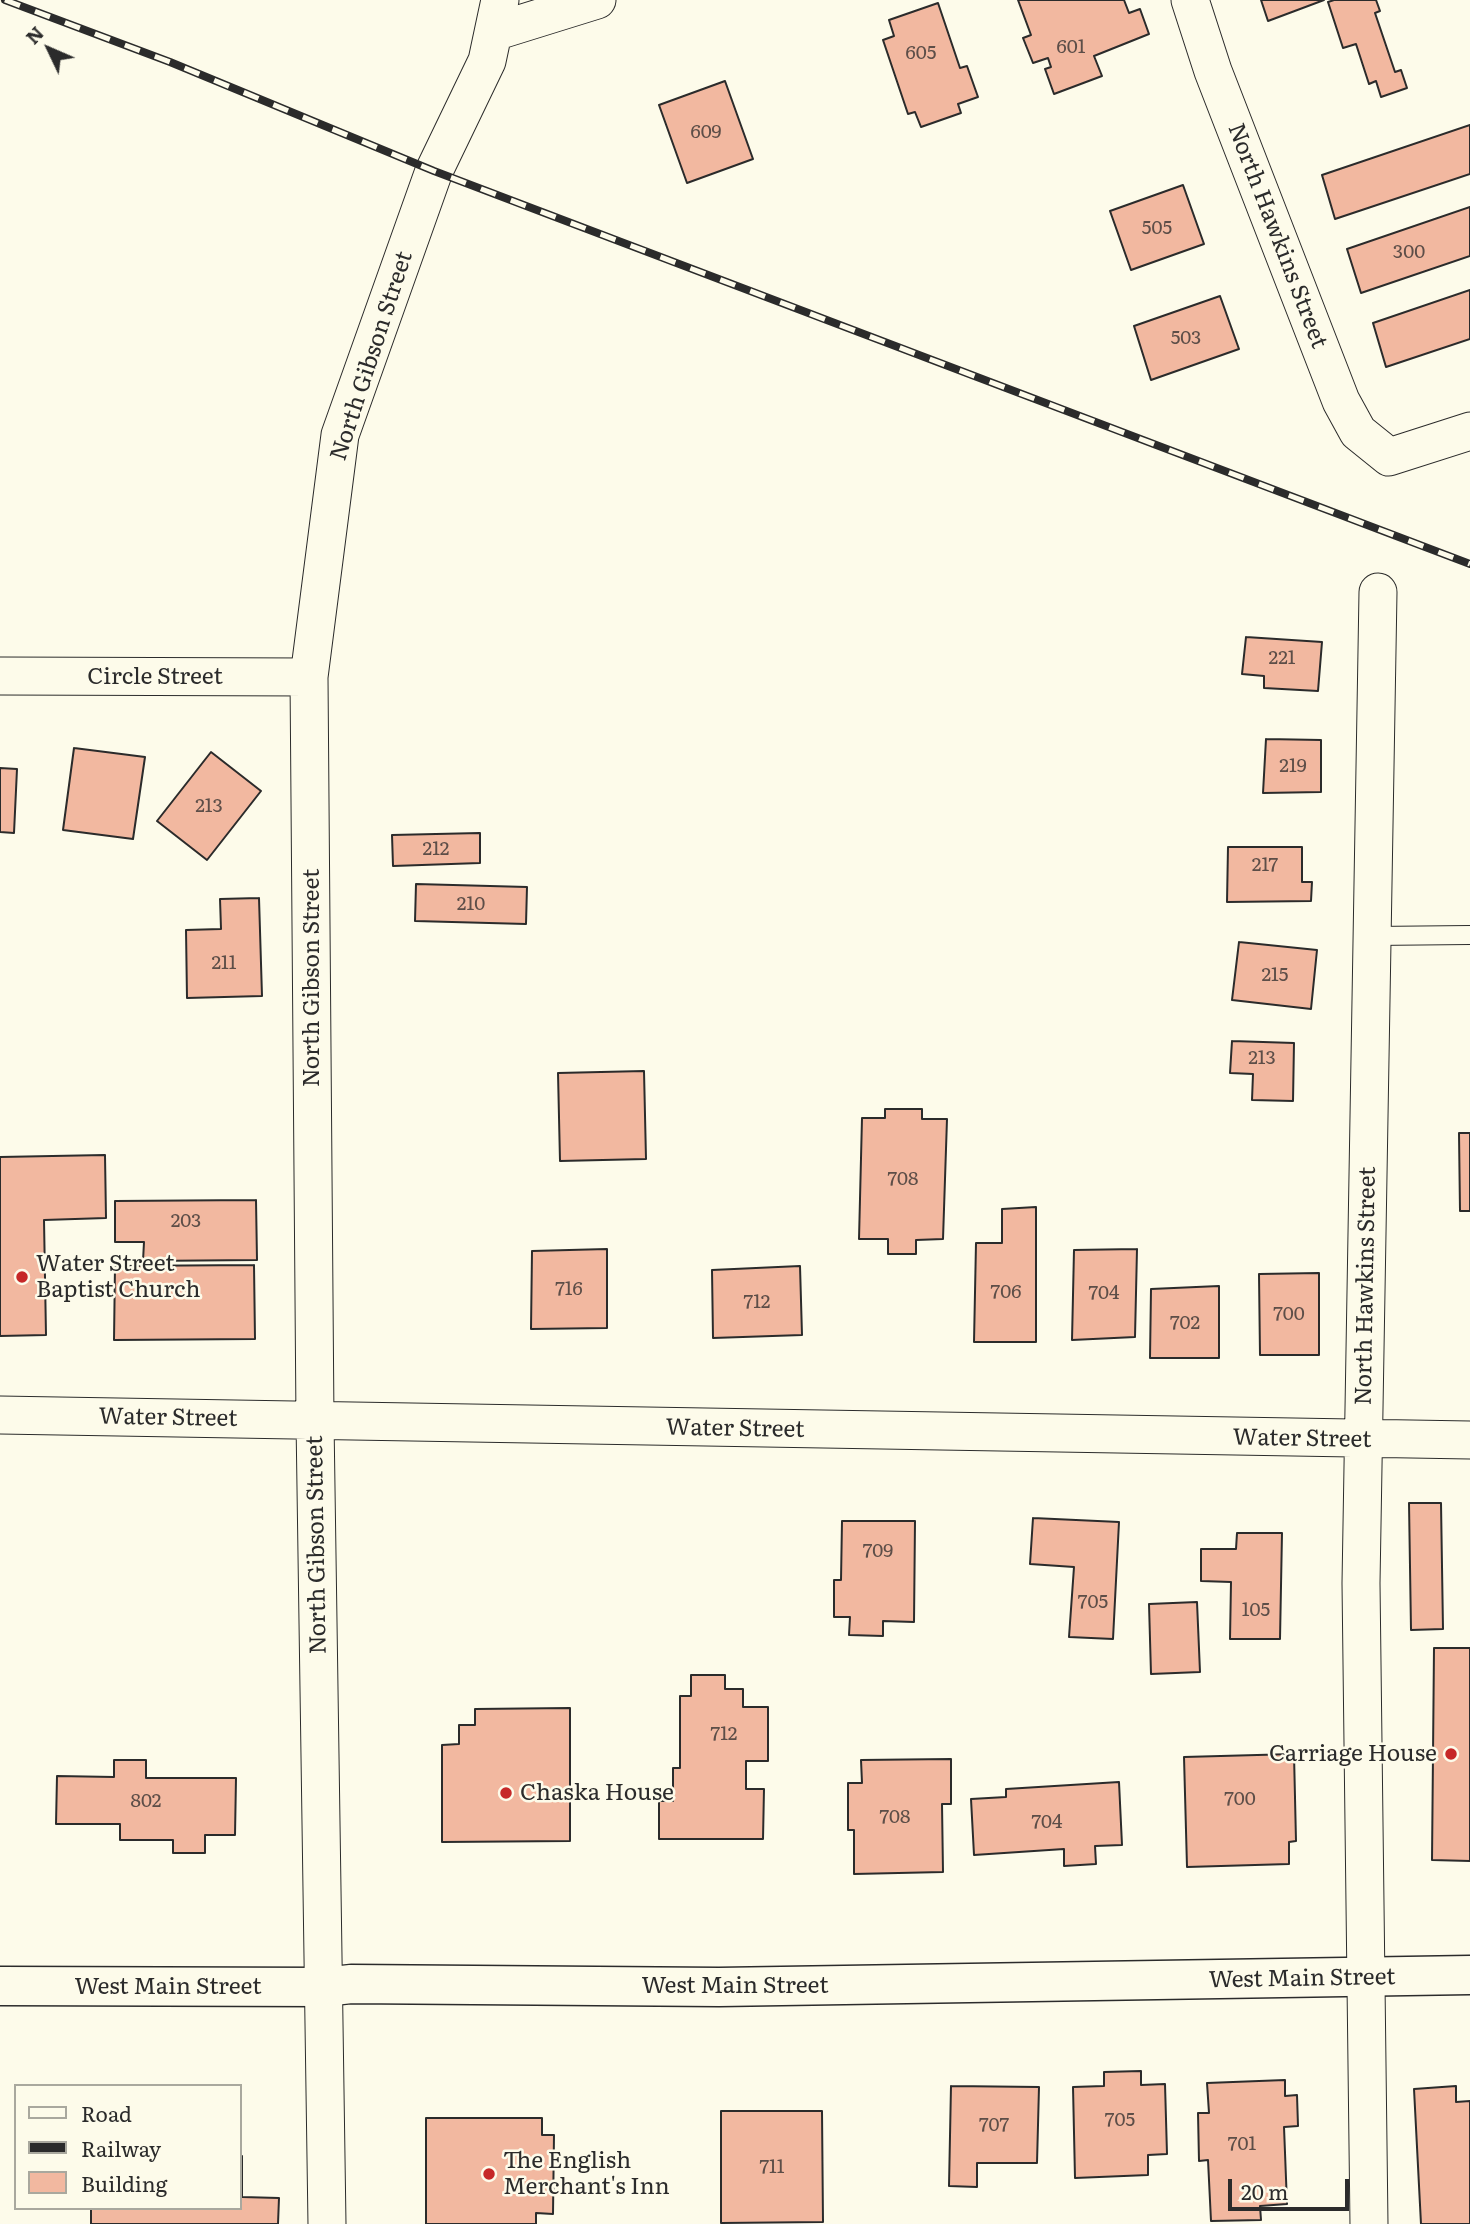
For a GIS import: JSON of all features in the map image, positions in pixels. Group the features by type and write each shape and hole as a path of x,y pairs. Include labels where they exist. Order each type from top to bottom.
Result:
{"main road":[{"name":"West Main Street","path":"0,1986 324,1987 351,1984 719,1987 1366,1979 1470,1975"}],"street":[{"path":"497,16 597,0"},
{"name":"North Hawkins Street","path":"1190,0 1213,71 1341,401 1358,432 1389,457 1470,431"},
{"name":"North Gibson Street","path":"327,2224 315,1421 309,677 340,435 435,171 487,61 497,16"},
{"name":"North Hawkins Street","path":"1369,2224 1362,1440 1378,592"},
{"name":"Circle Street","path":"0,676 309,677"},
{"name":"Water Street","path":"0,1415 1470,1440"}],"lane":[{"path":"1372,936 1470,935"}],"building":[{"path":"1018,0 1124,0 1129,13 1140,9 1149,34 1094,56 1102,76 1054,94 1045,69 1051,67 1048,58 1033,63 1023,38 1031,35"},
{"path":"1261,0 1324,0 1268,21"},
{"path":"1376,0 1380,11 1375,13 1395,72 1401,70 1407,88 1381,97 1376,81 1369,84 1356,44 1343,48 1328,2"},
{"path":"938,3 960,68 967,66 978,97 958,104 961,113 921,127 915,112 908,114 883,40 894,36 889,20"},
{"path":"725,81 753,159 687,183 659,105"},
{"path":"1470,125 1470,174 1335,219 1322,175"},
{"path":"1183,185 1204,244 1131,270 1110,211"},
{"path":"1470,207 1470,256 1361,293 1347,249"},
{"path":"1470,290 1470,339 1386,367 1373,323"},
{"path":"1220,296 1239,349 1151,380 1134,326"},
{"path":"1246,637 1322,642 1318,691 1264,688 1264,676 1242,674"},
{"path":"1266,739 1321,740 1321,792 1263,793"},
{"path":"74,748 145,757 133,839 63,830"},
{"path":"211,752 261,791 207,860 157,821"},
{"path":"0,768 17,769 14,833 0,832"},
{"path":"480,833 480,863 393,866 392,835"},
{"path":"1228,847 1302,847 1302,882 1312,882 1311,901 1227,902"},
{"path":"416,884 527,887 526,924 415,921"},
{"path":"259,898 262,996 187,998 186,930 221,929 220,899"},
{"path":"1239,942 1317,950 1311,1009 1232,1000"},
{"path":"1232,1041 1294,1043 1293,1101 1252,1100 1253,1074 1230,1073"},
{"path":"644,1071 646,1159 560,1161 558,1073"},
{"path":"885,1109 922,1109 922,1119 947,1119 943,1239 916,1240 916,1254 888,1254 888,1239 859,1239 862,1118 885,1118"},
{"path":"1459,1133 1470,1133 1470,1211 1460,1211"},
{"name":"Water Street Baptist Church","path":"105,1155 106,1218 44,1220 46,1335 0,1336 0,1157"},
{"path":"256,1200 257,1260 143,1261 144,1242 115,1242 115,1201"},
{"path":"1036,1207 1036,1342 974,1342 976,1243 1002,1243 1002,1209"},
{"path":"607,1249 607,1328 531,1329 532,1251"},
{"path":"1137,1249 1135,1337 1072,1340 1074,1250"},
{"path":"254,1265 255,1339 114,1340 115,1266"},
{"path":"800,1266 802,1335 713,1338 712,1270"},
{"path":"1319,1273 1319,1355 1260,1355 1259,1274"},
{"path":"1219,1286 1219,1358 1150,1358 1151,1289"},
{"path":"1409,1503 1441,1503 1443,1629 1411,1630"},
{"path":"1033,1518 1119,1522 1113,1639 1069,1637 1074,1567 1030,1564"},
{"path":"842,1521 915,1521 914,1622 883,1621 883,1636 849,1635 850,1617 834,1617 834,1580 841,1580"},
{"path":"1237,1533 1282,1533 1280,1639 1230,1639 1231,1582 1201,1581 1201,1549 1236,1549"},
{"path":"1197,1602 1200,1672 1151,1674 1149,1604"},
{"name":"Carriage House","path":"1434,1648 1470,1648 1470,1861 1432,1860"},
{"path":"691,1675 725,1675 725,1689 743,1689 743,1707 768,1707 768,1761 746,1761 746,1789 764,1789 763,1839 659,1839 659,1801 673,1801 673,1768 680,1768 680,1696 691,1696"},
{"name":"Chaska House","path":"570,1708 570,1841 442,1842 442,1745 459,1744 459,1725 475,1725 475,1709"},
{"path":"1294,1754 1296,1841 1289,1842 1289,1864 1187,1867 1184,1757"},
{"path":"951,1759 951,1804 942,1804 943,1872 854,1874 854,1830 848,1830 848,1783 862,1783 861,1760"},
{"path":"114,1760 146,1760 146,1778 236,1778 235,1835 205,1835 205,1853 173,1853 173,1840 120,1840 120,1824 56,1824 57,1776 114,1777"},
{"path":"1119,1782 1122,1845 1095,1846 1096,1864 1064,1866 1064,1849 974,1855 971,1799 1006,1797 1006,1789"},
{"path":"1141,2071 1141,2085 1165,2084 1167,2154 1148,2155 1148,2175 1075,2178 1073,2087 1104,2086 1104,2072"},
{"path":"1285,2080 1285,2096 1297,2095 1298,2126 1284,2127 1287,2204 1260,2206 1261,2220 1211,2221 1208,2160 1199,2161 1198,2113 1209,2113 1207,2083"},
{"path":"951,2086 1039,2087 1037,2163 977,2163 977,2187 949,2186"},
{"path":"1456,2086 1456,2102 1470,2101 1470,2224 1421,2224 1414,2089"},
{"path":"721,2111 822,2111 823,2222 721,2223"},
{"name":"The English Merchant's Inn","path":"426,2118 542,2118 542,2135 554,2135 553,2214 536,2213 536,2224 426,2224"},
{"path":"242,2197 279,2198 278,2224 91,2224 91,2210 242,2210"}],"railway":[{"path":"5,0 170,62 434,171 1470,564"}],"place":[{"name":"Water Street Baptist Church","path":"22,1277"},
{"name":"Carriage House","path":"1451,1754"},
{"name":"Chaska House","path":"506,1793"},
{"name":"The English Merchant's Inn","path":"489,2174"}]}
